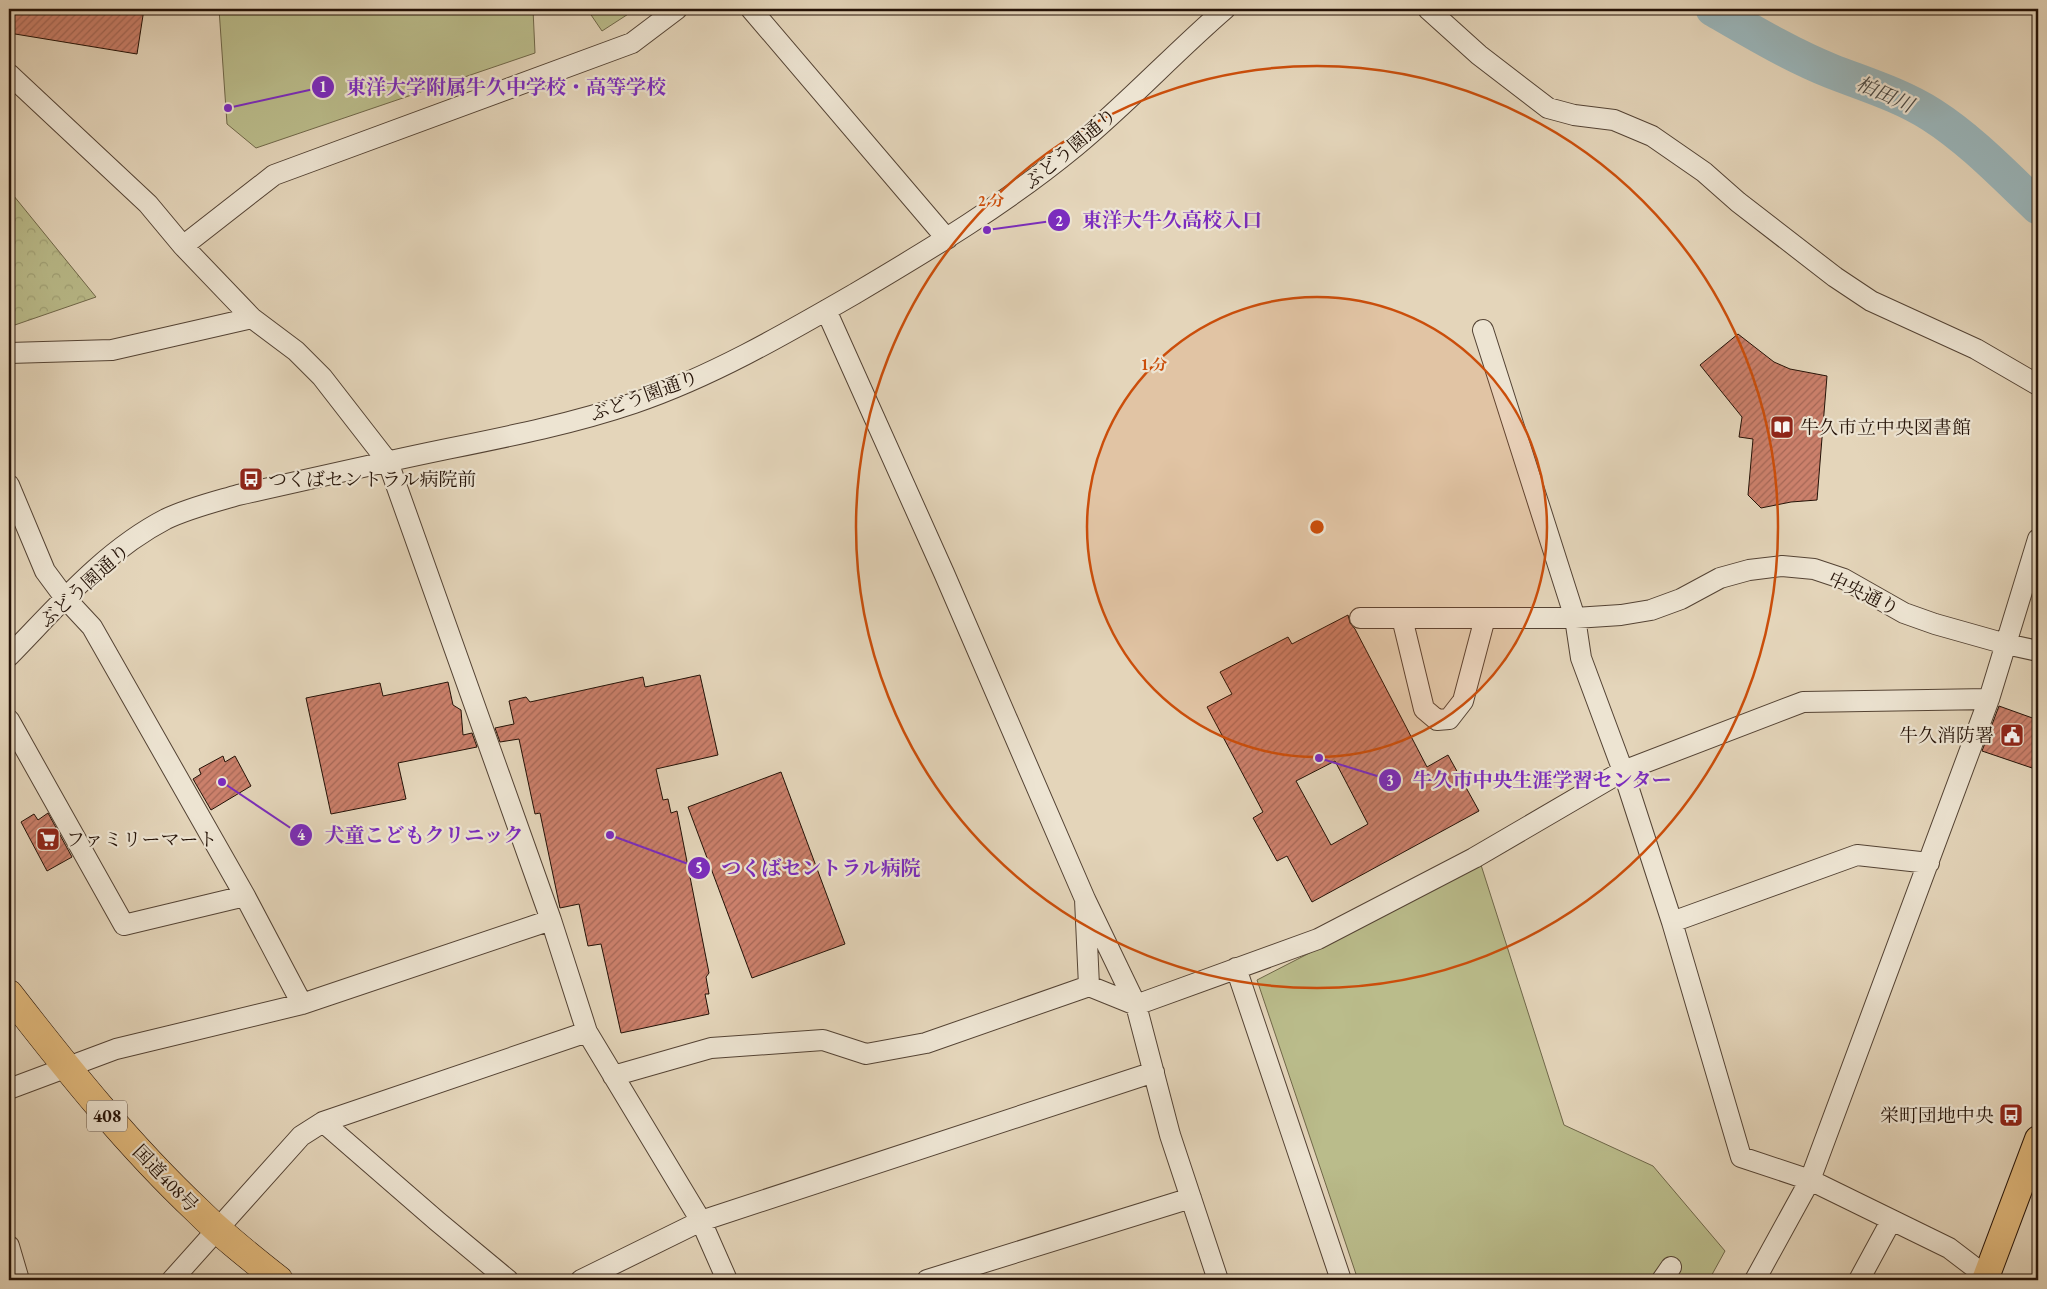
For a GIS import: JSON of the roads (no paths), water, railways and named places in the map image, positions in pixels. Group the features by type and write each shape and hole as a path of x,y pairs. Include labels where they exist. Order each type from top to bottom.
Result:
{"highway":[{"name":"国道408号","path":"9,994 65,1067 122,1133 184,1198 217,1229 279,1280"}],"main road":[{"path":"1988,1279 2038,1139"}],"street":[{"path":"182,246 274,175 632,43 677,9"},
{"path":"751,9 947,239"},
{"name":"ぶどう園通り","path":"9,656 65,598 111,555 167,519 199,506 238,495 513,435 598,414 636,402 696,378 750,352 947,239 999,205 1077,145 1225,9"},
{"path":"1428,9 1479,55 1548,108 1574,115 1614,120 1652,136 1704,172 1738,202 1835,277 1871,302 1976,349 2038,385"},
{"path":"9,74 148,204 182,246 252,318 296,351 322,377 388,462 551,920 587,1032 701,1221 727,1280"},
{"path":"826,310 940,564 1084,899 1136,1006 1170,1135 1218,1280"},
{"path":"9,353 112,350 252,318"},
{"path":"1482,330 1575,618 1581,658 1623,771 1672,922 1741,1157 1810,1180 1949,1248 1988,1279"},
{"path":"9,485 45,571 65,598 92,627 245,896 302,1004"},
{"path":"1755,1280 1810,1180 1929,863 1988,699 2038,539"},
{"name":"中央通り","path":"1360,618 1575,618 1621,615 1651,610 1681,599 1720,578 1749,570 1782,566 1814,569 1844,579 1904,613 1935,624 2038,651"},
{"path":"1402,618 1424,709 1437,720 1449,719 1463,701 1486,618"},
{"path":"613,1076 711,1048 823,1040 866,1054 926,1043 1089,986 1136,1006 1318,939 1474,858 1623,771 1803,702 1988,699"},
{"path":"9,720 124,925 245,896"},
{"path":"1672,922 1857,855 1929,863"},
{"path":"1084,899 1089,986"},
{"path":"9,1089 116,1049 302,1004 551,920"},
{"path":"1236,968 1341,1280"},
{"path":"172,1280 302,1136 322,1122 587,1032"},
{"path":"581,1280 701,1221 1154,1072"},
{"path":"322,1122 437,1222 508,1280"},
{"path":"927,1280 1191,1198"},
{"path":"1859,1280 1891,1220"},
{"path":"9,1246 19,1280"}],"water":[{"path":"1701,9 1724,9 1767,34 1833,66 1828,76 1762,45"}],"waterway":[{"name":"柏田川","path":"1713,9 1800,57 1895,96 1932,115 1974,147 2038,207"}],"place":[{"name":"東洋大学附属牛久中学校・高等学校","path":"228,108"},
{"name":"東洋大牛久高校入口","path":"987,230"},
{"name":"牛久市立中央図書館","path":"1782,427"},
{"name":"つくばセントラル病院前","path":"251,479"},
{"name":"牛久消防署","path":"2012,735"},
{"name":"牛久市中央生涯学習センター","path":"1319,758"},
{"name":"犬童こどもクリニック","path":"222,782"},
{"name":"つくばセントラル病院","path":"610,835"},
{"name":"ファミリーマート","path":"48,839"},
{"name":"栄町団地中央","path":"2011,1115"}]}
